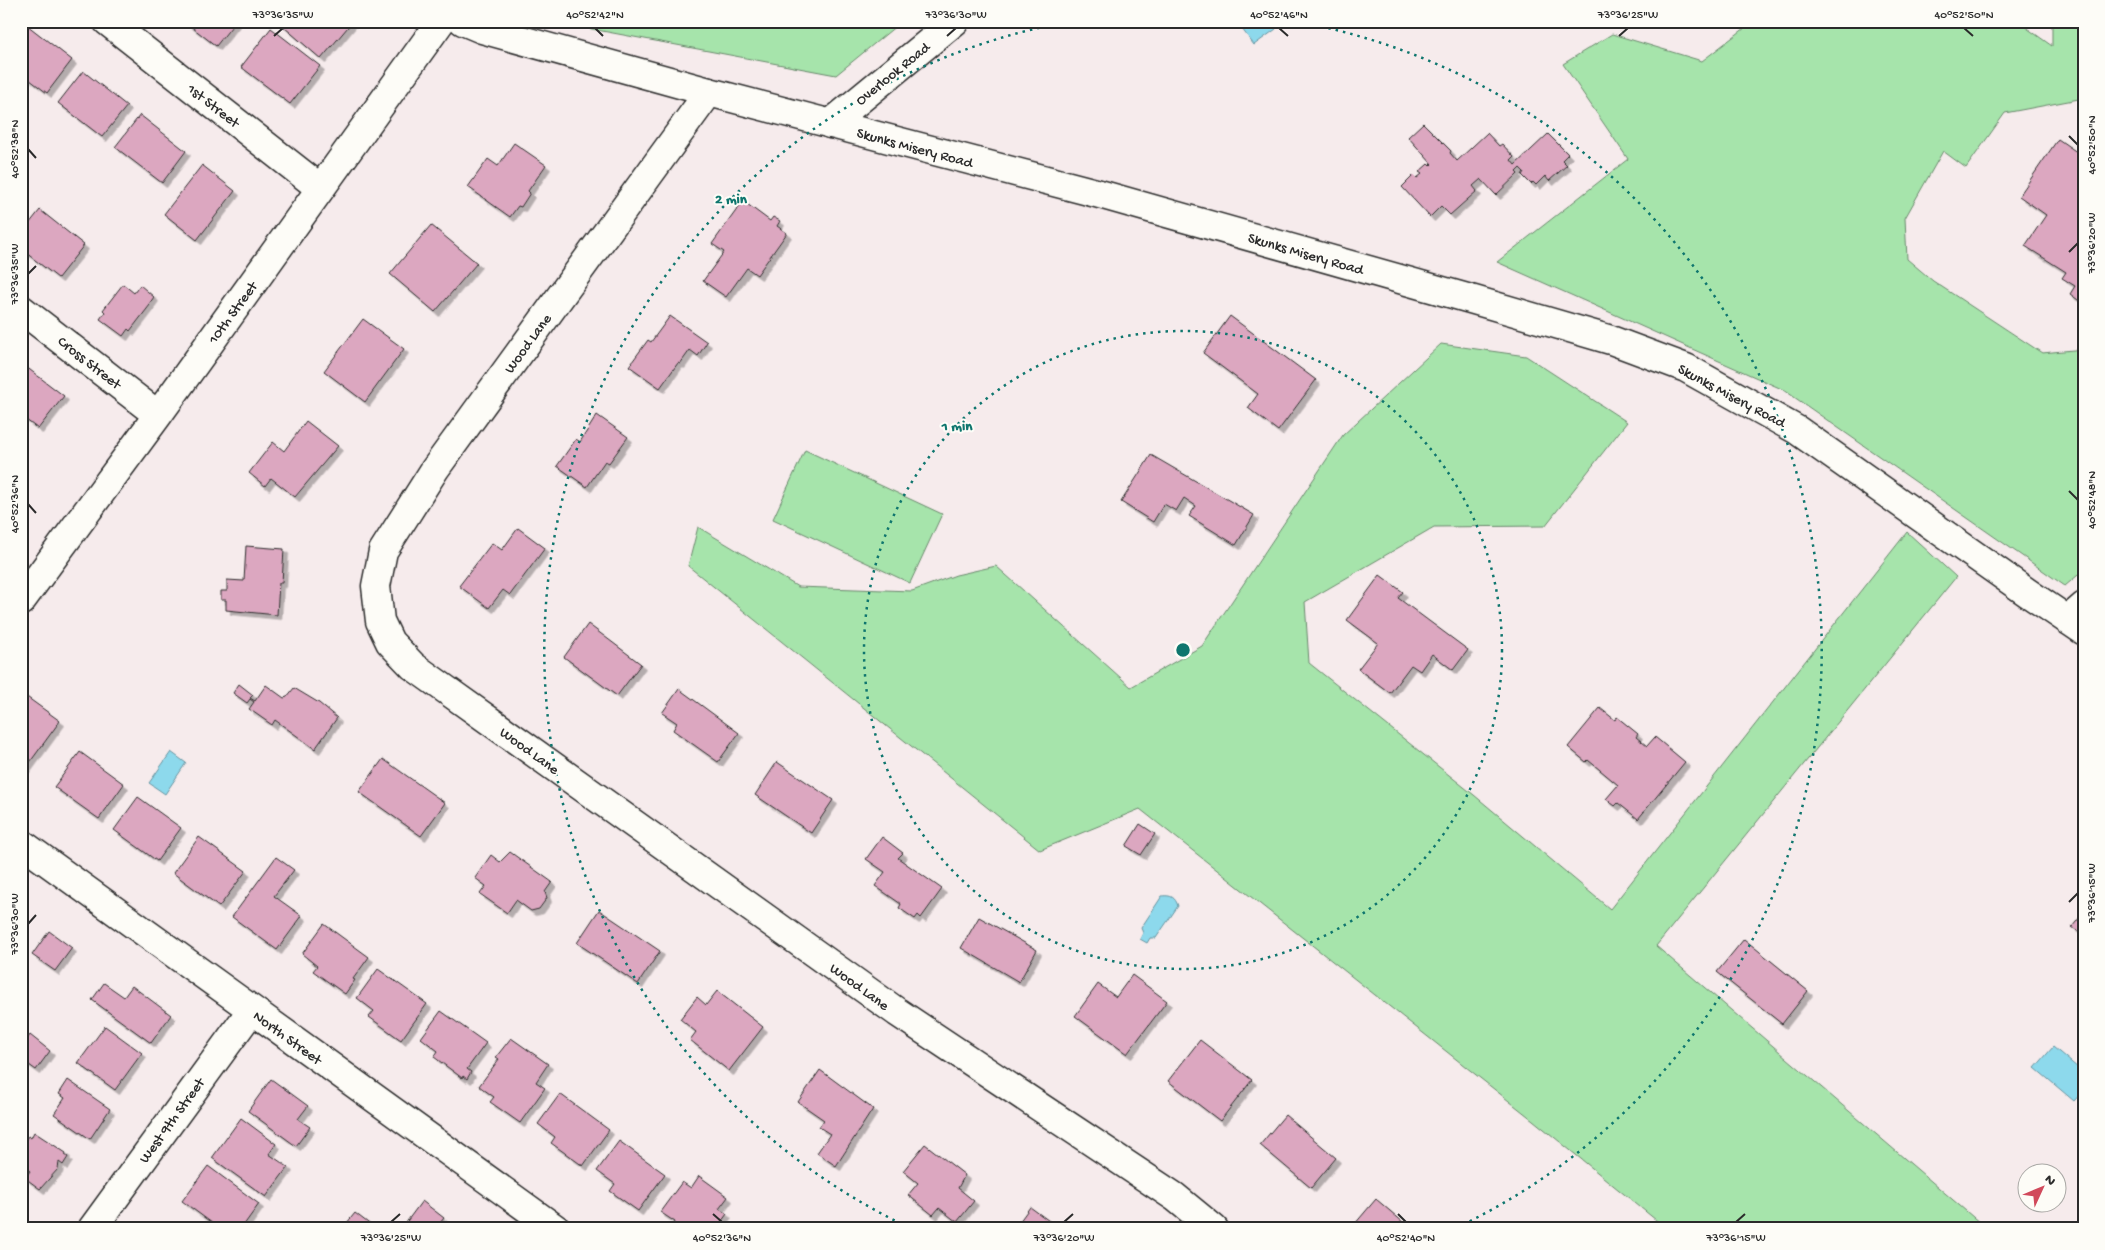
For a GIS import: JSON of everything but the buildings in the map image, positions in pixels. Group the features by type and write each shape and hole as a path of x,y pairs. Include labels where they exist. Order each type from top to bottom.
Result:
{"street":[{"name":"1st Street","path":"108,21 320,188"},
{"name":"10th Street","path":"21,601 158,415 441,21"},
{"name":"Skunks Misery Road","path":"463,21 482,29 709,92 1096,194 1611,340 1686,368 1797,430 2020,588 2079,619"},
{"name":"Overlook Road","path":"830,124 955,21"},
{"name":"Wood Lane","path":"709,92 435,469 383,551 376,586 380,621 390,642 422,672 896,1012 1175,1198 1214,1229"},
{"name":"Cross Street","path":"21,309 158,415"},
{"name":"North Street","path":"21,843 251,1011 556,1229"},
{"name":"West 9th Street","path":"92,1229 251,1011"}],"green space":[{"path":"549,21 902,21 836,75"},
{"path":"1754,21 2017,21 2052,46 2052,21 2084,21 2084,98 2005,113 1966,168 1943,151 1905,218 1907,259 1933,281 2042,353 2084,349 2084,570 2065,586 1784,390 1497,262 1628,159 1563,64 1612,34 1702,61"},
{"path":"1441,344 1526,356 1627,422 1545,526 1434,527 1305,602 1309,663 1474,795 1610,909 1907,532 1956,577 1656,946 1987,1229 1667,1229 1533,1120 1140,809 1040,850 688,566 698,527 798,587 912,591 956,575 996,566 1131,687 1202,646 1343,435"},
{"path":"805,450 942,514 910,583 773,519"}],"water":[{"path":"1236,21 1270,21 1276,29 1254,45"},
{"path":"171,752 186,763 165,794 149,783"},
{"path":"1162,896 1172,897 1176,900 1178,906 1156,938 1150,938 1147,943 1140,939 1143,933 1141,928"},
{"path":"2053,1047 2084,1073 2084,1090 2074,1101 2035,1068"}]}
